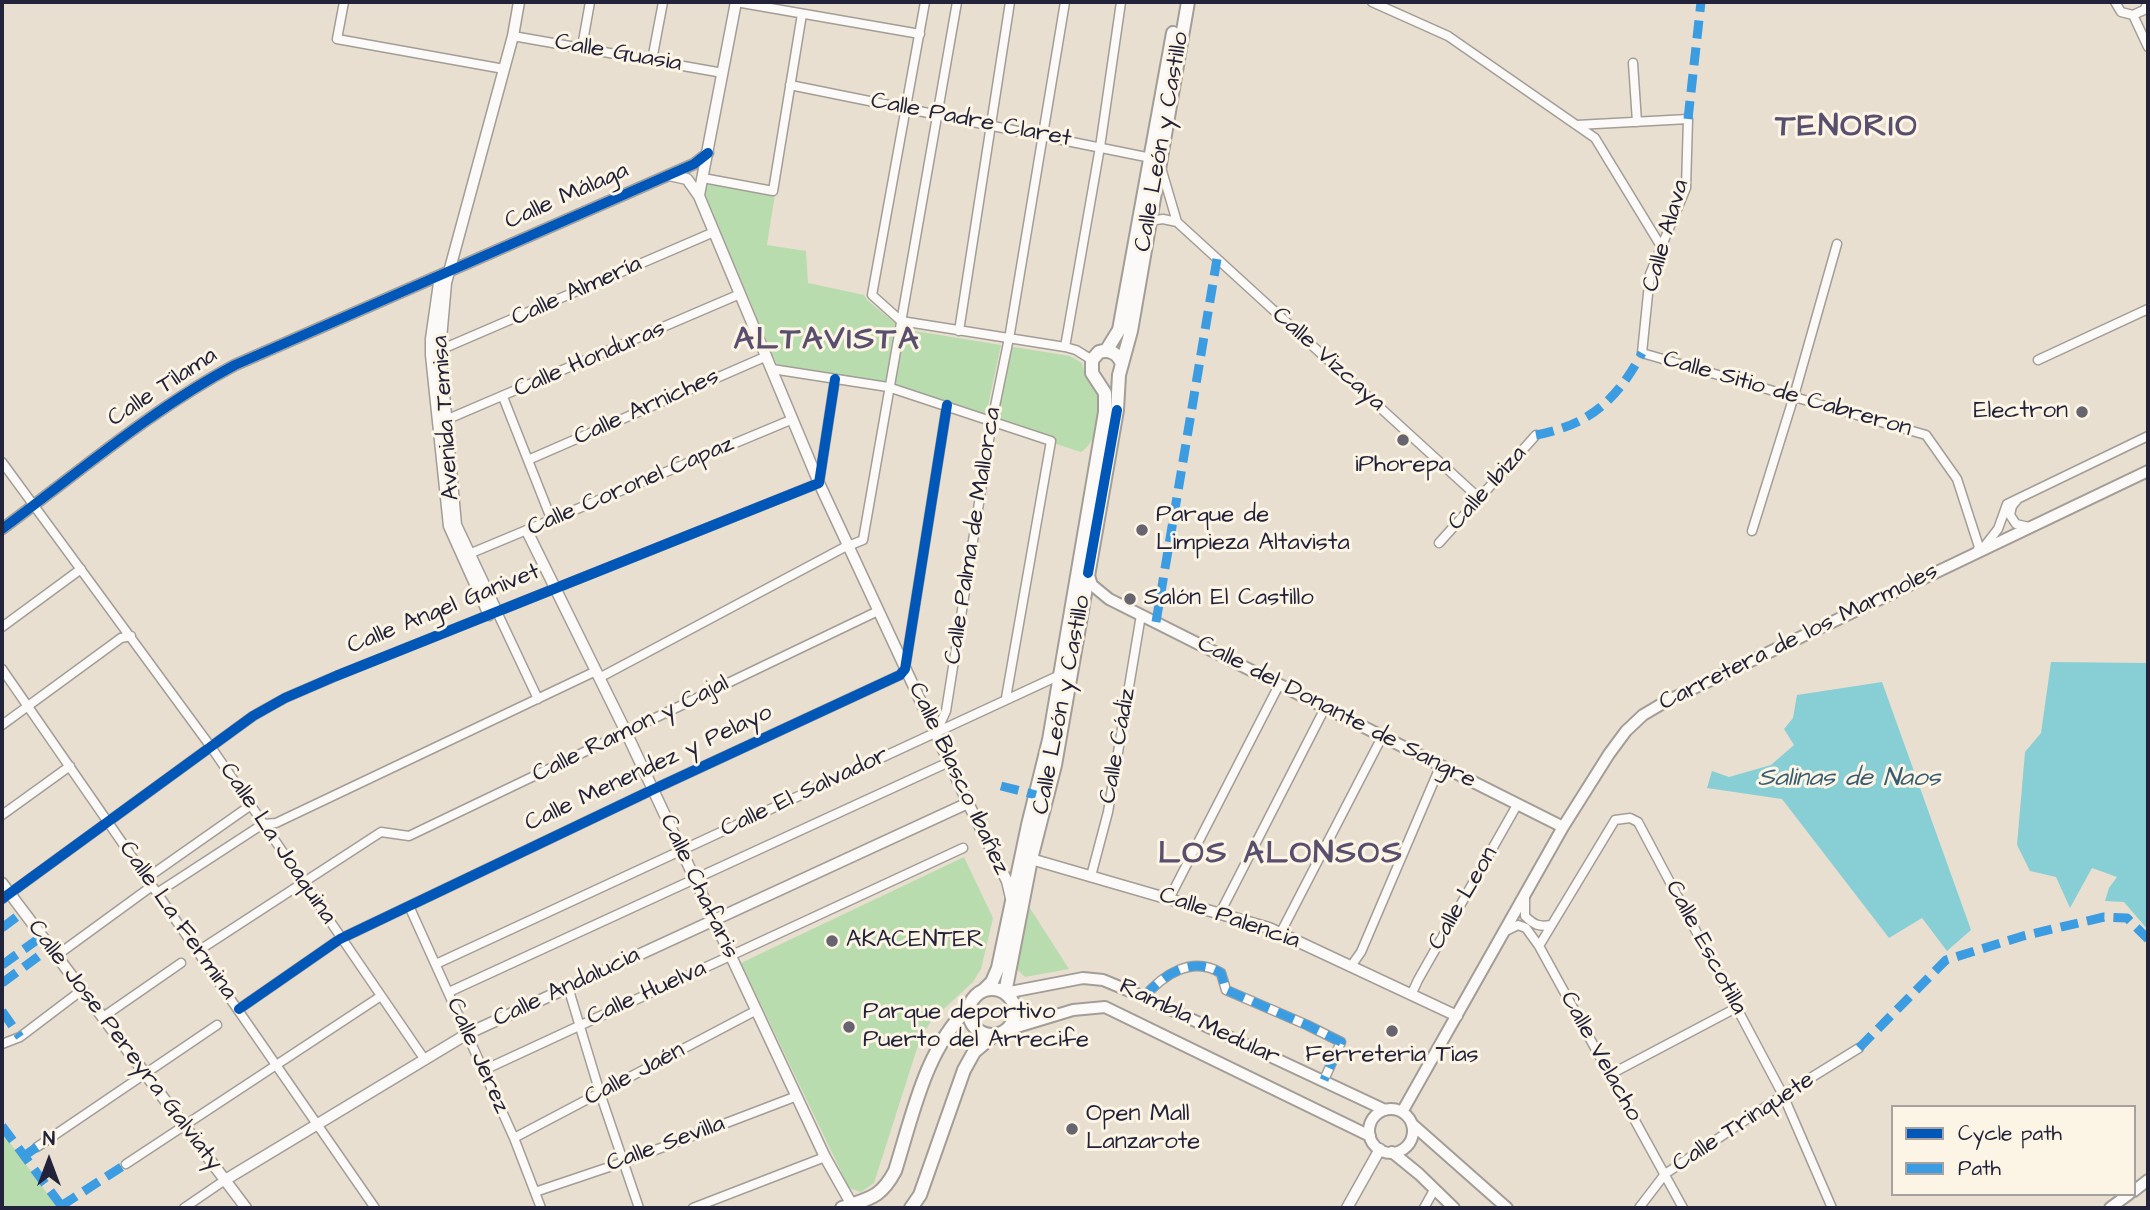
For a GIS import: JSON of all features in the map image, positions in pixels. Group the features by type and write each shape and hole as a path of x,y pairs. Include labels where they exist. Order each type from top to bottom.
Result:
{"main road":[{"name":"Calle León y Castillo","path":"1005,993 1031,859 1055,765 1083,606 1117,410 1120,370 1131,331 1149,221 1179,2"},
{"name":"Calle León y Castillo","path":"1106,351 1119,330 1188,2"},
{"path":"1106,351 1115,353 1120,370 1109,381 1099,381 1093,373 1092,360 1099,352 1106,351"},
{"name":"Calle León y Castillo","path":"985,990 998,968 1011,900 1043,768 1105,412 1105,393 1099,381"},
{"name":"Carretera de los Marmoles","path":"1402,1112 1563,828 1609,754 1643,715 1676,696 2148,471"},
{"name":"Calle del Donante de Sangre","path":"1088,573 1092,585 1109,599 1563,828"},
{"path":"1083,606 1089,599 1096,597 1109,599"},
{"path":"1010,973 1013,981 1020,986 1036,988"},
{"name":"Rambla Medular","path":"1005,993 1083,978 1103,980 1385,1110"},
{"path":"911,1208 920,1195 964,1070 974,1052 994,1035 1007,1030 1012,1023 1015,1007 1005,993 985,990 972,1000 969,1016 977,1030 994,1035"},
{"path":"847,1207 880,1193 888,1184 895,1171 933,1054 954,1021 969,1007"},
{"name":"Rambla Medular","path":"1007,1030 1073,1010 1105,1007 1370,1136"},
{"path":"1454,1208 1419,1174 1370,1136 1371,1123 1379,1113 1385,1110 1402,1112 1412,1124 1507,1208"},
{"path":"1386,1151 1398,1151 1409,1143 1412,1124"},
{"path":"2110,1208 2126,1196"},
{"path":"847,1207 867,1208"}],"street":[{"path":"344,2 337,39 504,69"},
{"name":"Avenida Temisa","path":"493,613 456,525 431,339 444,274 504,69 519,2"},
{"path":"582,47 590,2"},
{"path":"653,60 663,2"},
{"path":"699,196 736,2 920,33"},
{"path":"925,2 873,295 901,321 1065,347 1092,360"},
{"path":"152,885 263,824 276,823 538,699 597,675 863,540 957,2"},
{"path":"959,331 1010,2"},
{"name":"Calle Palma de Mallorca","path":"936,733 946,711 992,421 1009,338 1065,2"},
{"path":"1065,347 1100,147 1121,2"},
{"path":"1372,2 1448,36 1595,138 1662,248"},
{"path":"2115,2 2121,12 2133,15 2146,7 2148,20"},
{"path":"703,178 773,191 802,14"},
{"path":"2133,15 2148,47"},
{"name":"Calle Guasia","path":"513,36 723,73"},
{"path":"1577,125 1637,122 1633,63"},
{"name":"Calle Padre Claret","path":"790,85 1043,135 1156,161"},
{"name":"Calle Alava","path":"1637,122 1688,119 1686,188 1650,274 1642,353"},
{"name":"Calle Málaga","path":"444,274 670,175 694,164 708,153"},
{"path":"1149,221 1163,219 1177,222 1156,161"},
{"name":"Calle Blasco Ibañez","path":"670,175 687,178 699,196 819,483 1007,881 1011,900"},
{"path":"1163,219 1171,203"},
{"name":"Calle Vizcaya","path":"1177,222 1479,498"},
{"name":"Calle Almería","path":"440,350 714,232"},
{"path":"1752,531 1837,243"},
{"name":"Avenida Temisa","path":"444,274 440,350 449,526 538,699"},
{"name":"Calle Tilama","path":"2,529 111,447 208,380 444,274"},
{"name":"Calle Honduras","path":"442,422 740,294"},
{"path":"2038,360 2148,309"},
{"name":"Calle Sitio de Cabreron","path":"1642,353 1926,435 1957,478 1979,547 1976,554"},
{"name":"Calle Arniches","path":"528,460 766,356"},
{"path":"772,369 888,387 1051,441 1006,698"},
{"path":"819,483 835,379"},
{"path":"503,397 552,521"},
{"path":"905,669 947,405"},
{"name":"Calle Coronel Capaz","path":"469,554 793,419"},
{"name":"Calle Ibiza","path":"1439,543 1536,435"},
{"path":"1976,554 1998,529 2007,504 2148,436"},
{"name":"Calle La Joaquina","path":"2,462 211,747 425,1060"},
{"name":"Calle Angel Ganivet","path":"5,896 269,706 819,483"},
{"path":"2020,498 2012,506 2010,514 2016,524 2029,527"},
{"name":"Calle Chafaris","path":"527,531 626,732 847,1207"},
{"path":"2,627 81,569"},
{"name":"Calle Ramon y Cajal","path":"303,884 381,831 409,836 878,611"},
{"name":"Calle Cádiz","path":"1091,876 1108,812 1141,615"},
{"path":"2,725 121,638 131,636"},
{"name":"Calle La Fermina","path":"2,669 375,1208"},
{"name":"Calle Menendez y Pelayo","path":"239,1009 340,939 652,789 900,675 905,669"},
{"name":"Calle El Salvador","path":"436,964 1060,675"},
{"path":"1169,899 1279,684"},
{"path":"1219,915 1325,708"},
{"path":"1280,934 1381,737"},
{"path":"449,992 949,762"},
{"path":"2,815 70,766"},
{"path":"1351,966 1361,952 1440,766"},
{"name":"Calle Andalucia","path":"184,1208 317,1123 467,1034 968,803"},
{"path":"56,956 152,885 251,805"},
{"name":"Calle Leon","path":"1412,993 1517,805"},
{"name":"Calle Escotilla","path":"1539,946 1615,820 1630,818 1638,822 1783,1095 1832,1208"},
{"name":"Calle Huelva","path":"484,1070 963,848"},
{"name":"Calle Palencia","path":"1031,859 1280,934 1457,1016"},
{"name":"Calle Jose Pereyra Galviaty","path":"2,883 5,896 56,956 246,1208"},
{"path":"198,951 303,884"},
{"path":"1525,895 1525,916 1541,927 1551,925"},
{"name":"Calle Jerez","path":"409,906 514,1138 541,1208"},
{"path":"1513,916 1525,916"},
{"name":"Calle Velacho","path":"1504,932 1518,925 1526,928 1539,946 1683,1208"},
{"path":"103,1017 181,963"},
{"path":"1144,997 1151,988 1179,968 1211,967 1221,973 1226,990 1340,1042 1324,1080"},
{"path":"568,987 639,1208"},
{"path":"2,1044 20,1037 82,990"},
{"path":"126,1164 381,996"},
{"path":"1611,1074 1736,1007"},
{"name":"Calle Jaén","path":"514,1138 755,1011"},
{"path":"37,1146 217,1025"},
{"name":"Calle Trinquete","path":"1639,1208 1665,1174 1859,1048"},
{"name":"Calle Sevilla","path":"535,1192 624,1162 797,1096"},
{"path":"1347,1208 1386,1151"},
{"path":"693,1208 825,1157"},
{"path":"919,1208 925,1180"},
{"path":"1424,1208 1434,1190"}],"green space":[{"path":"706,182 775,194 767,245 806,251 808,283 864,295 895,323 885,384 777,365 704,192"},
{"path":"903,329 1001,345 986,415 894,385"},
{"path":"1014,347 1070,356 1082,363 1087,379 1100,397 1101,411 1091,442 1081,452 1056,444 1056,437 996,417 1010,349"},
{"name":"Parque deportivo Puerto del Arrecife","path":"964,857 993,918 981,969 973,982 933,1019 921,1036 874,1183 861,1192 849,1188 741,963"},
{"path":"1028,905 1069,969 1025,977 1016,968"},
{"path":"2,1132 58,1208 2,1208"}],"water":[{"path":"2051,662 2146,663 2148,666 2148,930 2124,902 2105,901 2109,888 2117,877 2092,868 2070,908 2056,877 2030,871 2017,845 2025,752 2041,733"},
{"name":"Salinas de Naos","path":"1882,682 1971,930 1947,951 1922,918 1889,938 1782,799 1707,788 1712,771 1729,777 1771,765 1794,745 1784,729 1793,718 1797,695"}],"marked path":[{"path":"1688,119 1701,2"},
{"path":"1156,622 1217,259"},
{"path":"1536,435 1571,425 1600,408 1622,384 1642,353"},
{"path":"1001,786 1036,795"},
{"path":"2,928 23,912"},
{"path":"1859,1048 1946,960 2023,936 2104,917 2127,918 2148,939"},
{"path":"2,965 41,937"},
{"path":"2,983 50,948"},
{"path":"1144,997 1160,981 1179,970 1199,966 1221,973 1226,990 1341,1042 1324,1080"},
{"path":"2,1011 20,1037"},
{"path":"2,1126 63,1208"},
{"path":"24,1156 37,1147"},
{"path":"61,1206 126,1164"}],"cycle path":[{"path":"2,529 145,421 235,365 694,164 708,153"},
{"path":"2,899 253,716 285,698 819,483 835,379"},
{"path":"239,1009 340,939 900,675 905,669 947,405"},
{"path":"1088,573 1117,410"}],"place":[{"name":"Electron","path":"2082,412"},
{"name":"iPhorepa","path":"1403,440"},
{"name":"Parque de Limpieza Altavista","path":"1142,530"},
{"name":"Salón El Castillo","path":"1130,599"},
{"name":"AKACENTER","path":"832,941"},
{"name":"Parque deportivo Puerto del Arrecife","path":"849,1027"},
{"name":"Ferreteria Tias","path":"1392,1031"},
{"name":"Open Mall Lanzarote","path":"1072,1129"}],"district":[{"name":"TENORIO","path":"1847,128"},
{"name":"ALTAVISTA","path":"827,341"},
{"name":"LOS ALONSOS","path":"1281,855"}]}
